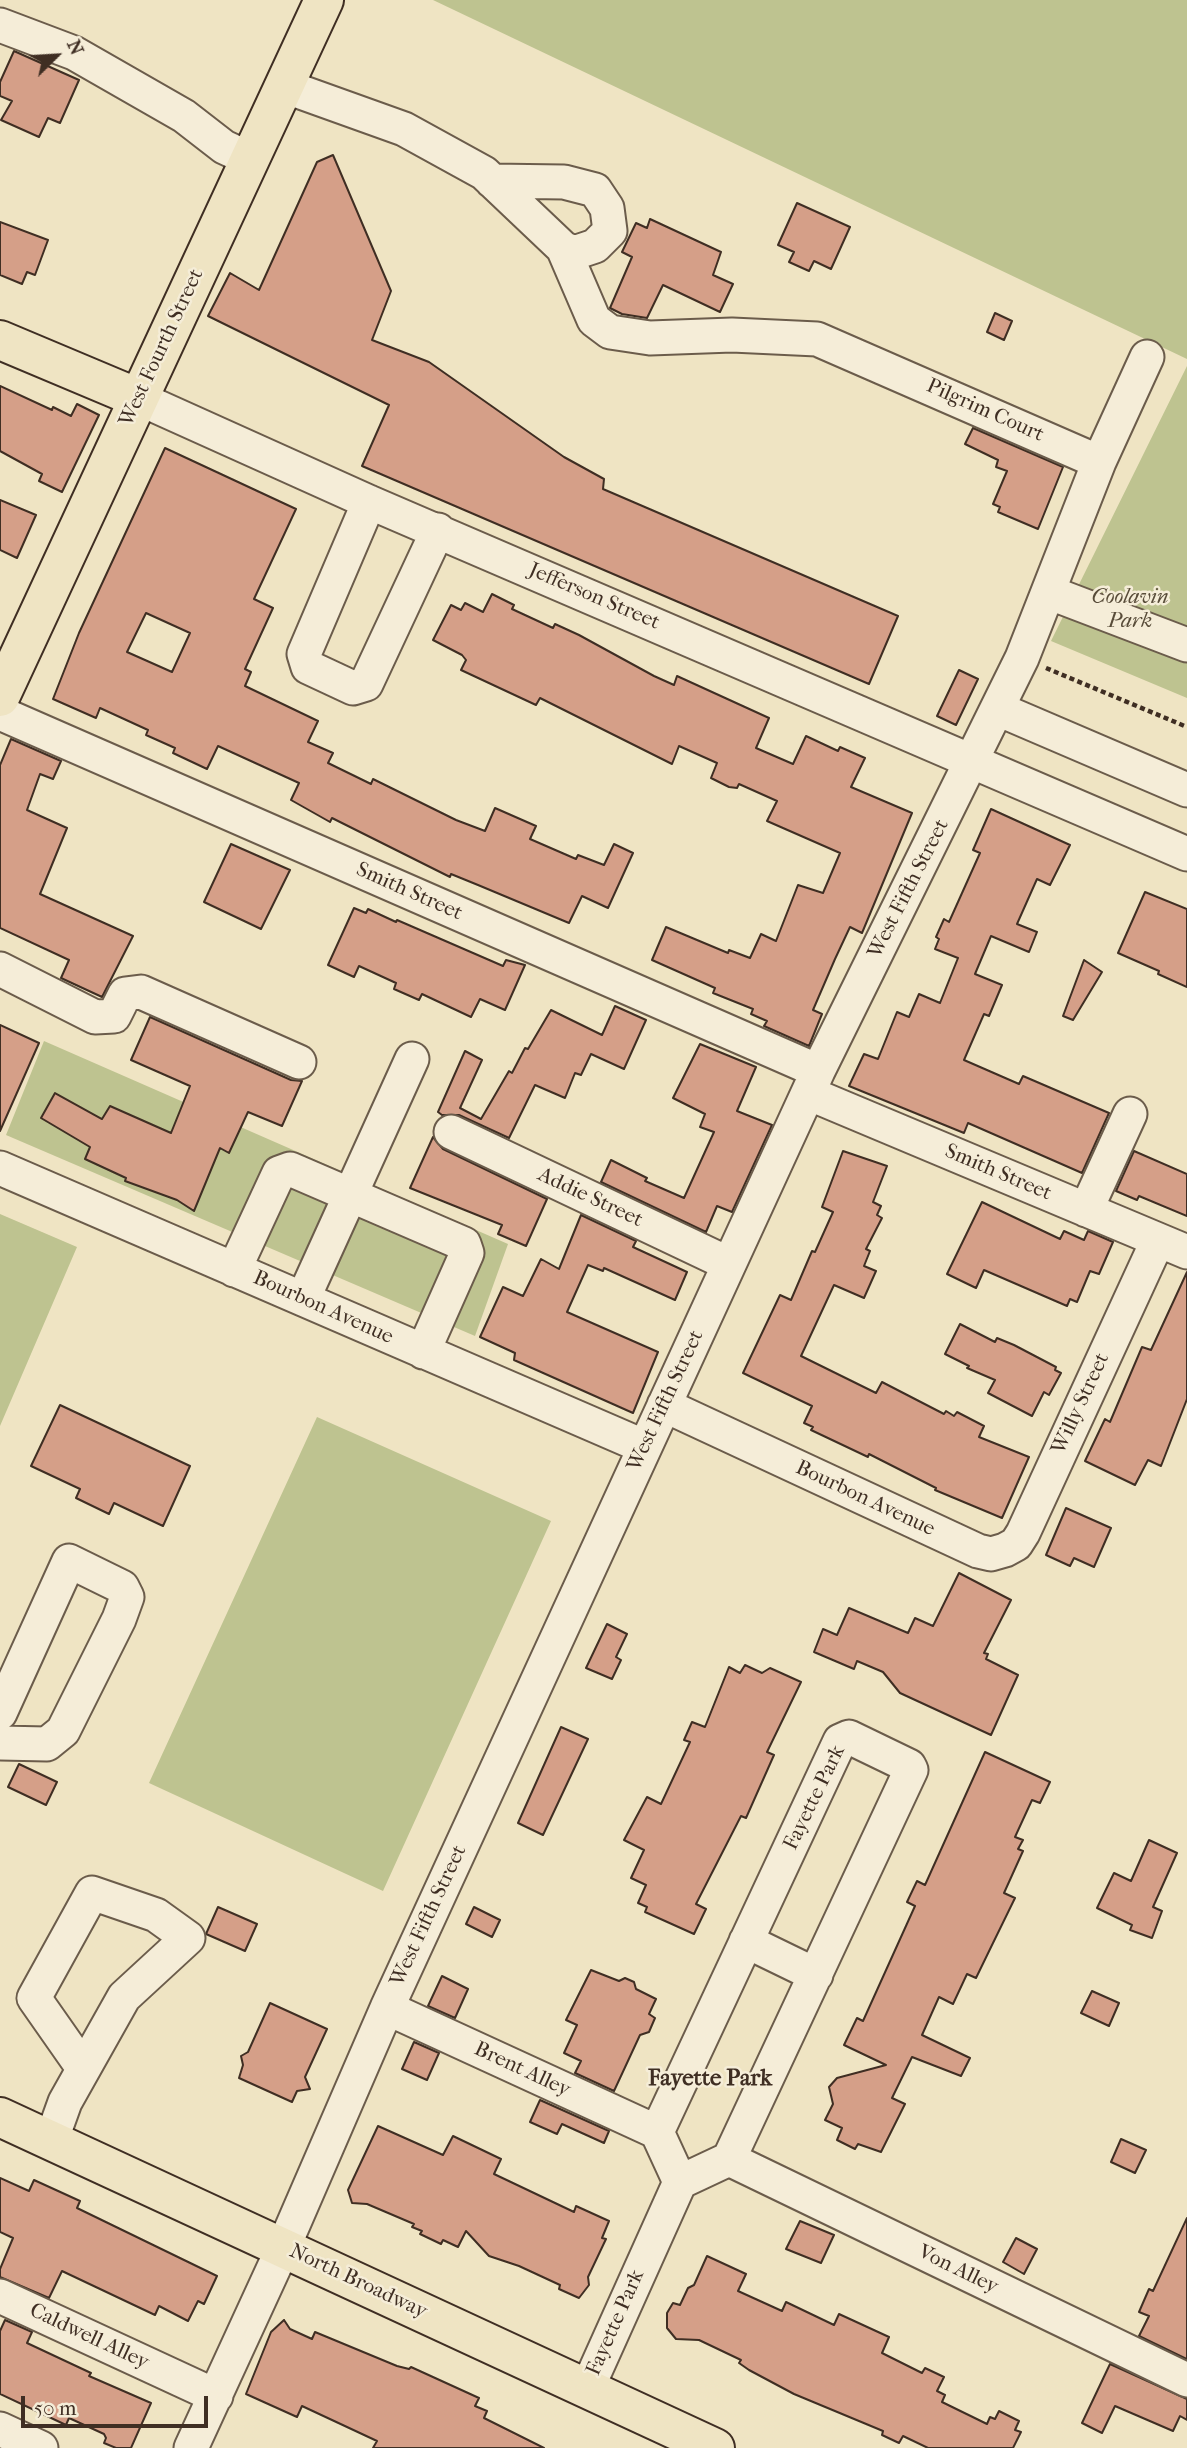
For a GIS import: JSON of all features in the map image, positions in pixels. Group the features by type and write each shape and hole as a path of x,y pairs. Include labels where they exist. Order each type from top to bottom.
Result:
{"main road":[{"name":"West Fourth Street","path":"0,697 11,646 138,398 324,0"},
{"name":"Jefferson Street","path":"0,340 138,398"},
{"name":"North Broadway","path":"0,2117 715,2448"}],"street":[{"path":"0,25 74,53 184,116 224,147 250,159"},
{"path":"284,86 404,129 492,180 563,247 574,253 586,251 604,240 610,231 607,208 595,190 564,182 492,180"},
{"name":"Pilgrim Court","path":"563,247 594,320 610,332 650,338 789,336 817,339 871,360 1099,462"},
{"name":"West Fifth Street","path":"191,2448 283,2248 387,2008 813,1082 998,709 1099,462 1147,357"},
{"name":"Jefferson Street","path":"138,398 369,502 974,760 1184,844"},
{"path":"369,502 304,654 308,667 353,688 366,684 438,530"},
{"path":"1048,592 1187,645"},
{"path":"998,709 1187,790"},
{"name":"Smith Street","path":"0,713 813,1082 1086,1210 1172,1246"},
{"path":"0,969 95,1017 114,1016 125,994 141,992 299,1062"},
{"path":"303,1299 412,1059"},
{"path":"1086,1210 1130,1114"},
{"name":"Addie Street","path":"451,1132 729,1264"},
{"name":"Bourbon Avenue","path":"0,1168 645,1447"},
{"path":"234,1270 279,1173 290,1169 464,1244 467,1253 423,1352"},
{"name":"Willy Street","path":"991,1554 1016,1544 1023,1534 1172,1246"},
{"name":"Bourbon Avenue","path":"664,1405 978,1551 991,1554"},
{"path":"0,1713 69,1561 122,1587 127,1597 119,1619 63,1731 47,1744 0,1743"},
{"name":"Fayette Park","path":"657,2132 840,1741 849,1737 909,1766 911,1770 729,2159"},
{"path":"51,2141 65,2102 124,1997 188,1938 156,1916 92,1893 34,1998 83,2068"},
{"path":"746,1941 816,1975"},
{"name":"Brent Alley","path":"387,2008 657,2132"},
{"path":"657,2132 680,2182 729,2159"},
{"name":"Von Alley","path":"729,2159 1187,2380"},
{"name":"Fayette Park","path":"587,2389 680,2182"},
{"name":"Caldwell Alley","path":"0,2297 216,2396"},
{"path":"0,2429 41,2448"}],"path":[{"path":"1035,664 1187,727"}],"green space":[{"path":"433,0 1187,0 1187,359"},
{"name":"Coolavin Park","path":"1187,366 1187,698 1051,641"},
{"path":"44,1041 508,1244 475,1336 6,1135"},
{"path":"0,1214 77,1247 0,1426"},
{"path":"317,1417 551,1521 383,1891 149,1783"}],"building":[{"path":"14,51 79,80 60,123 48,118 39,137 1,120 12,101 0,96 0,82"},
{"path":"333,155 391,291 372,340 429,362 564,457 604,479 603,489 898,616 869,684 362,466 389,405 208,316 230,273 259,290 317,162"},
{"path":"797,203 850,227 831,269 814,261 809,271 789,262 794,252 778,245"},
{"path":"650,219 721,252 713,275 733,284 720,312 663,285 647,318 622,314 610,308 632,257 622,252 636,223 647,228"},
{"path":"0,222 48,240 35,275 27,272 22,284 0,275"},
{"path":"995,313 1012,321 1004,340 987,332"},
{"path":"0,386 71,416 77,404 99,415 62,492 39,481 42,474 0,451"},
{"path":"973,428 1063,467 1038,529 998,512 1000,507 993,504 1007,471 996,467 998,460 965,444"},
{"path":"165,448 296,509 254,599 273,608 245,669 251,672 245,686 318,721 308,742 333,753 328,763 371,784 373,779 456,820 485,831 495,808 536,826 530,839 576,859 578,855 604,865 614,844 633,853 608,908 582,896 569,923 451,874 450,877 332,818 330,822 291,800 299,783 218,746 207,769 173,753 175,748 146,735 148,730 100,708 96,718 53,699 79,633","holes":["146,613 190,633 172,672 127,652"]},
{"path":"0,500 36,515 17,558 0,550"},
{"path":"492,594 514,605 512,609 553,628 555,624 579,635 674,685 677,676 769,718 756,748 793,764 806,736 838,751 840,747 865,758 851,787 912,813 862,933 850,927 835,959 813,1010 822,1014 809,1046 764,1026 767,1021 751,1014 753,1009 713,993 715,988 652,960 666,927 728,953 729,950 750,958 761,934 776,941 798,885 823,893 840,853 767,821 777,801 739,784 737,788 729,787 711,778 717,763 679,746 672,764 540,698 536,705 461,670 466,660 462,655 433,640 451,605 461,610 465,603 483,612"},
{"path":"959,670 978,679 956,725 937,716"},
{"path":"11,739 61,761 53,779 40,774 27,810 67,828 40,894 133,936 102,997 61,978 69,960 0,928 0,765"},
{"path":"991,809 1070,845 1050,885 1037,879 1017,924 1037,932 1029,952 991,936 975,974 1002,985 989,1016 984,1014 964,1060 1019,1084 1023,1076 1109,1113 1082,1173 968,1123 964,1133 849,1086 864,1054 878,1059 897,1012 909,1017 919,994 940,1003 958,958 935,949 939,939 936,937 944,919 949,922 980,853 973,850"},
{"path":"231,844 290,870 261,929 204,902"},
{"path":"1145,892 1187,909 1187,987 1118,953"},
{"path":"354,908 366,913 368,909 396,922 397,920 503,966 506,960 525,965 505,1010 480,999 471,1017 422,994 419,1000 394,989 396,983 359,966 354,977 328,965"},
{"path":"1084,960 1102,972 1073,1020 1063,1016"},
{"path":"615,1006 646,1020 624,1069 591,1054 581,1075 575,1073 565,1098 535,1085 509,1138 459,1115 442,1115 438,1112 465,1051 482,1060 460,1108 481,1119 509,1071 512,1073 525,1048 528,1049 551,1010 602,1035"},
{"path":"150,1017 291,1080 302,1081 282,1126 248,1112 229,1153 220,1148 194,1211 177,1200 125,1181 126,1178 85,1159 90,1147 41,1118 55,1093 102,1119 110,1106 171,1133 190,1086 131,1060"},
{"path":"0,1025 39,1043 0,1131"},
{"path":"700,1044 756,1067 737,1111 772,1125 732,1212 717,1206 706,1232 601,1182 611,1160 647,1178 645,1181 684,1198 714,1132 700,1127 705,1114 673,1098"},
{"path":"433,1137 443,1149 547,1199 526,1246 498,1234 502,1225 410,1188"},
{"path":"843,1151 887,1166 873,1202 881,1206 877,1215 882,1218 866,1249 870,1251 864,1266 876,1271 864,1298 834,1285 801,1356 876,1393 882,1382 944,1414 946,1411 954,1416 957,1412 984,1426 979,1437 1029,1457 1002,1518 935,1490 936,1488 869,1454 868,1457 811,1430 813,1427 804,1423 812,1406 743,1373 780,1295 791,1300 812,1251 815,1252 833,1212 822,1207"},
{"path":"1134,1151 1187,1174 1187,1216 1139,1196 1137,1200 1116,1191"},
{"path":"982,1202 1060,1239 1064,1231 1084,1240 1088,1231 1113,1242 1099,1274 1090,1271 1077,1302 1070,1299 1067,1306 984,1270 976,1288 947,1274"},
{"path":"581,1215 636,1241 633,1247 687,1272 675,1300 604,1268 603,1271 588,1265 567,1312 658,1352 633,1413 514,1360 515,1353 480,1337 503,1287 523,1296 541,1259 559,1269"},
{"path":"1187,1272 1187,1399 1161,1466 1148,1460 1135,1485 1085,1461 1105,1419 1110,1422 1142,1347 1151,1350"},
{"path":"960,1324 995,1342 997,1338 1014,1345 1056,1367 1055,1370 1061,1373 1049,1395 1044,1392 1032,1416 988,1393 995,1380 967,1368 969,1366 945,1354"},
{"path":"60,1405 190,1466 163,1526 114,1503 109,1514 76,1498 80,1489 31,1466"},
{"path":"1066,1508 1111,1528 1094,1567 1074,1558 1070,1566 1046,1555"},
{"path":"959,1573 1011,1600 984,1653 988,1654 986,1659 1018,1675 991,1735 900,1693 883,1672 857,1661 854,1669 814,1652 823,1629 837,1635 849,1608 908,1633 915,1618 933,1626"},
{"path":"607,1624 627,1634 616,1657 621,1660 612,1679 586,1668"},
{"path":"745,1665 762,1673 770,1668 801,1682 767,1752 774,1755 746,1818 741,1816 696,1904 706,1909 694,1934 645,1912 647,1907 638,1903 646,1885 631,1878 644,1850 624,1840 647,1797 661,1804 690,1742 684,1740 692,1722 705,1727 729,1667 740,1673"},
{"path":"561,1727 588,1739 543,1835 518,1823"},
{"path":"985,1752 1050,1782 1040,1803 1032,1800 1015,1837 1023,1840 1018,1849 1023,1851 1004,1893 1015,1898 976,1978 967,1974 953,2004 939,1997 922,2035 970,2058 961,2076 912,2057 892,2098 905,2104 881,2152 858,2144 855,2149 837,2140 842,2128 825,2120 833,2104 829,2087 837,2078 886,2065 844,2045 857,2018 863,2021 915,1906 907,1902 917,1881 925,1885"},
{"path":"19,1764 57,1782 46,1805 8,1787"},
{"path":"1149,1840 1177,1853 1153,1907 1162,1911 1152,1938 1130,1930 1132,1925 1097,1908 1114,1873 1131,1881"},
{"path":"218,1907 257,1924 245,1951 206,1934"},
{"path":"474,1907 500,1920 492,1937 466,1924"},
{"path":"591,1970 619,1981 625,1978 634,1982 636,1989 656,1999 649,2014 655,2018 649,2032 640,2035 614,2091 575,2073 581,2061 564,2053 577,2025 566,2020"},
{"path":"442,1976 468,1989 455,2018 428,2006"},
{"path":"1092,1991 1119,2003 1109,2026 1081,2013"},
{"path":"270,2003 327,2029 305,2077 310,2089 297,2091 292,2102 239,2078 243,2065 241,2056 248,2052"},
{"path":"414,2042 439,2053 427,2080 402,2069"},
{"path":"540,2100 609,2131 604,2143 562,2124 557,2134 530,2122"},
{"path":"378,2126 443,2155 453,2136 501,2159 494,2174 574,2212 576,2206 609,2221 602,2238 606,2239 588,2277 589,2285 579,2298 559,2289 560,2285 489,2256 466,2231 458,2247 443,2240 441,2244 420,2234 422,2231 412,2227 414,2224 367,2204 352,2203 348,2190"},
{"path":"1121,2139 1146,2150 1135,2173 1111,2162"},
{"path":"0,2178 29,2191 34,2180 80,2201 77,2208 217,2276 204,2304 198,2301 188,2321 159,2306 155,2315 62,2271 49,2298 0,2277 0,2269 13,2238 0,2232"},
{"path":"1187,2218 1187,2359 1139,2336 1149,2316 1139,2312 1149,2289 1153,2291"},
{"path":"800,2221 834,2235 821,2263 786,2249"},
{"path":"1016,2238 1037,2249 1024,2274 1003,2262"},
{"path":"707,2256 746,2274 738,2291 782,2311 786,2302 834,2325 839,2314 889,2337 882,2353 922,2373 925,2368 944,2377 937,2391 945,2395 942,2402 987,2424 990,2417 995,2419 999,2411 1019,2421 1015,2430 1021,2432 1013,2448 928,2448 903,2436 899,2443 882,2435 883,2431 794,2394 749,2370 739,2363 741,2360 699,2340 676,2339 667,2328 667,2313 673,2303 680,2305 688,2288 694,2285"},
{"path":"5,2320 32,2332 27,2343 91,2373 89,2376 151,2403 131,2448 116,2448 104,2443 104,2434 69,2418 66,2425 0,2394 0,2331"},
{"path":"284,2320 290,2329 312,2339 315,2332 397,2366 409,2369 411,2367 479,2398 475,2406 487,2411 484,2418 544,2448 373,2448 377,2441 302,2406 297,2417 246,2394 271,2332"},
{"path":"1110,2364 1187,2399 1187,2420 1180,2416 1173,2431 1115,2406 1102,2433 1082,2423"}],"district":[{"name":"Fayette Park","path":"710,2079"}]}
